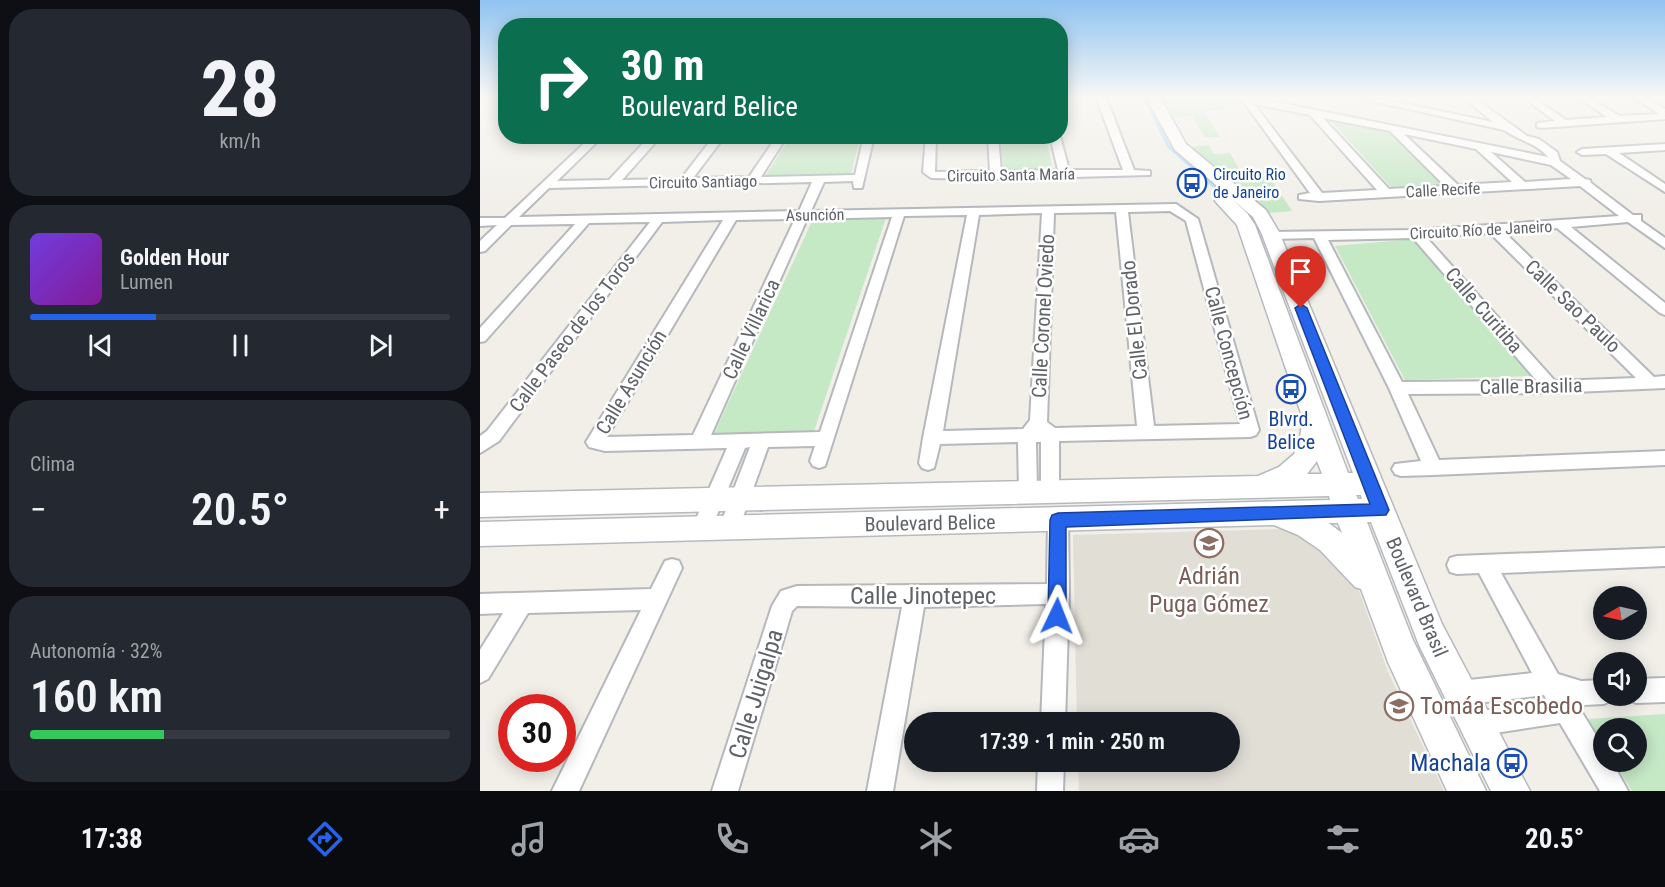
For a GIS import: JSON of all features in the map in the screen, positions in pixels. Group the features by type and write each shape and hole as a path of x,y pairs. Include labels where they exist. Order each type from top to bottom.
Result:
{"main road":[{"name":"Boulevard Brasil","path":"1156,134 1163,148 1234,210 1246,225 1400,650 1467,791"},
{"name":"Boulevard Brasil","path":"1173,134 1180,147 1260,214 1273,238 1430,634 1511,791"},
{"path":"1253,487 1290,475 1303,464 1313,443 1314,416"},
{"name":"Boulevard Belice","path":"480,505 1370,484"},
{"name":"Boulevard Belice","path":"480,534 1381,510"},
{"path":"1264,513 1308,526 1328,538 1344,551 1376,588"}],"street":[{"path":"1115,134 1130,173"},
{"path":"1270,134 1319,197"},
{"path":"1333,134 1386,193"},
{"path":"1398,134 1456,190"},
{"path":"1412,134 1555,162 1588,182 1636,218 1665,244"},
{"path":"1516,134 1524,139 1535,141 1553,154 1555,162"},
{"path":"480,248 590,144"},
{"path":"612,184 649,144"},
{"path":"684,182 714,144"},
{"path":"753,180 777,144"},
{"name":"Circuito Santiago","path":"546,185 753,180 859,182 867,144"},
{"name":"Circuito Santa María","path":"931,144 929,172 931,175 1146,173"},
{"path":"994,144 996,176"},
{"path":"1057,144 1064,174"},
{"path":"1582,152 1665,147"},
{"path":"1479,148 1523,186"},
{"path":"1609,151 1665,189"},
{"name":"Calle Villarica","path":"699,442 819,180"},
{"name":"Calle Recife","path":"1303,197 1588,182"},
{"name":"Calle Concepción","path":"899,213 1172,207 1192,219 1250,430 1038,431 932,438"},
{"name":"Calle El Dorado","path":"1122,208 1146,432"},
{"name":"Calle Coronel Oviedo","path":"1039,492 1038,431 1048,209"},
{"path":"928,463 974,211"},
{"path":"819,461 899,213"},
{"name":"Asunción","path":"732,216 899,213"},
{"name":"Calle Paseo de los Toros","path":"480,222 732,216"},
{"name":"Calle Asunción","path":"732,216 595,442 605,444 826,439"},
{"name":"Calle Paseo de los Toros","path":"482,445 659,218"},
{"name":"Circuito Río de Janeiro","path":"1273,238 1324,238 1494,230 1636,218"},
{"path":"480,337 585,220"},
{"path":"1561,225 1665,310"},
{"name":"Calle Sao Paulo","path":"1494,230 1658,382"},
{"name":"Calle Curitiba","path":"1416,234 1551,387"},
{"path":"1324,238 1433,468"},
{"name":"Calle Brasilia","path":"1397,388 1551,387 1658,382"},
{"path":"715,528 726,499 739,441"},
{"path":"715,528 726,499 760,441"},
{"path":"1401,470 1665,458"},
{"path":"1053,712 1058,520"},
{"path":"1457,565 1665,557"},
{"path":"1485,564 1550,683"},
{"path":"564,791 672,568"},
{"name":"Calle Jinotepec","path":"789,598 797,596 915,597 1058,594"},
{"path":"880,791 915,597"},
{"name":"Calle Juigalpa","path":"725,791 783,606 789,598"},
{"path":"480,604 658,599"},
{"path":"480,671 522,603"},
{"path":"1460,693 1550,683 1583,698 1615,791"},
{"path":"1647,691 1665,690"},
{"path":"1476,724 1583,698"},
{"path":"1050,791 1051,772"}],"shaded area":[{"path":"1279,529 1313,539 1358,588 1388,672 1444,791 1079,791 1078,772 1240,772 1240,712 1077,712 1073,535"}],"green space":[{"path":"1203,134 1218,134 1220,137 1205,137"},
{"path":"1343,134 1391,134 1443,183 1440,186 1392,188"},
{"path":"786,144 858,144 851,174 766,175"},
{"path":"1001,144 1047,144 1053,170 1004,171"},
{"path":"1209,145 1214,154 1230,153 1242,174 1267,173 1292,211 1269,213 1191,147"},
{"path":"886,218 814,431 714,434 813,219"},
{"path":"1414,239 1534,376 1405,380 1335,246"},
{"path":"1665,714 1665,791 1632,791 1620,772 1647,772 1647,718 1603,718"}],"waterway":[{"path":"1162,134 1169,147 1231,201"}],"place":[{"name":"Circuito Rio de Janeiro","path":"1192,183"},
{"name":"Blvrd. Belice","path":"1291,389"},
{"name":"Adrián Puga Gómez","path":"1209,543"},
{"name":"Tomáa Escobedo","path":"1399,706"},
{"name":"Machala","path":"1512,763"}],"route":[{"path":"1057,616 1058,520 1381,510 1301,308"}]}
